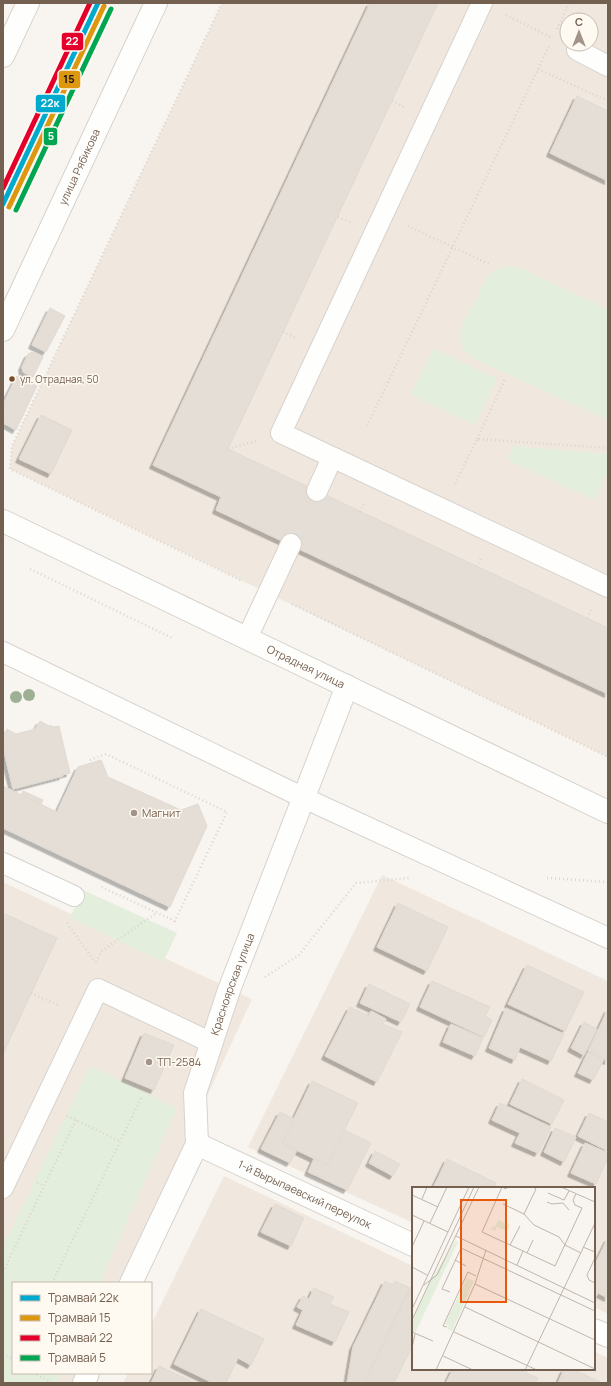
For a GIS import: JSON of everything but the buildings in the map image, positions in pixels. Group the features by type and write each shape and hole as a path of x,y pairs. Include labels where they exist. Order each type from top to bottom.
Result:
{"street":[{"path":"3,56 28,3"},
{"name":"улица Рябикова","path":"3,330 156,3"},
{"name":"Отрадная улица","path":"3,521 608,812"},
{"name":"Красноярская улица","path":"131,1282 197,1144 195,1093 229,990 347,686"},
{"name":"1-й Вырыпаевский переулок","path":"197,1144 412,1245"},
{"path":"595,1330 608,1336"}],"lane":[{"path":"482,3 281,433 608,587"},
{"path":"580,52 608,66"},
{"path":"317,491 332,458"},
{"path":"246,638 291,544"},
{"path":"3,652 304,798 608,938"},
{"path":"3,863 74,896"},
{"path":"3,1188 98,988 212,1043"}],"path":[{"path":"222,3 12,446 10,469 608,757"},
{"path":"367,426 553,38 482,3"},
{"path":"556,31 570,3"},
{"path":"538,68 608,101"},
{"path":"384,214 489,264"},
{"path":"443,509 505,378"},
{"path":"476,439 608,448"},
{"path":"228,449 261,440"},
{"path":"24,565 172,638"},
{"path":"74,896 83,878 175,921 227,812 106,754 90,760"},
{"path":"229,990 260,981 299,955 356,883 411,878"},
{"path":"545,878 608,882"},
{"path":"65,920 95,963 102,951 156,912"},
{"path":"31,993 65,1009"},
{"path":"52,1282 142,1096"},
{"path":"44,1104 120,1141"},
{"path":"3,1272 76,1120"},
{"path":"12,1170 44,1186"},
{"path":"3,1354 12,1358"},
{"path":"35,1374 53,1383"}],"shaded area":[{"path":"222,3 608,3 608,757 10,469 12,446"},
{"path":"382,875 608,981 608,1314 595,1308 595,1187 412,1187 412,1223 248,1147"},
{"path":"3,882 252,999 121,1282 12,1282 12,1374 80,1374 75,1383 3,1383"},
{"path":"224,1176 412,1266 412,1370 595,1370 595,1352 608,1358 608,1383 123,1383 128,1374 152,1374 152,1323"}],"green space":[{"path":"511,266 520,268 608,309 608,420 470,357 461,344 461,328 488,276 498,269"},
{"path":"433,348 497,379 475,425 411,395"},
{"path":"514,446 608,454 608,472 595,500 507,460"},
{"path":"83,890 177,933 163,962 70,918"},
{"path":"90,1066 177,1108 100,1282 12,1282 12,1374 60,1374 56,1383 3,1383 3,1247"}],"tram line":[{"name":"22","path":"3,188 90,3"},
{"name":"22к","path":"3,204 98,3"},
{"name":"15","path":"9,207 104,6"},
{"name":"5","path":"16,210 111,9"}],"place":[{"name":"ул. Отрадная, 50","path":"12,379"},
{"name":"Магнит","path":"134,813"},
{"name":"ТП-2584","path":"149,1062"}]}
